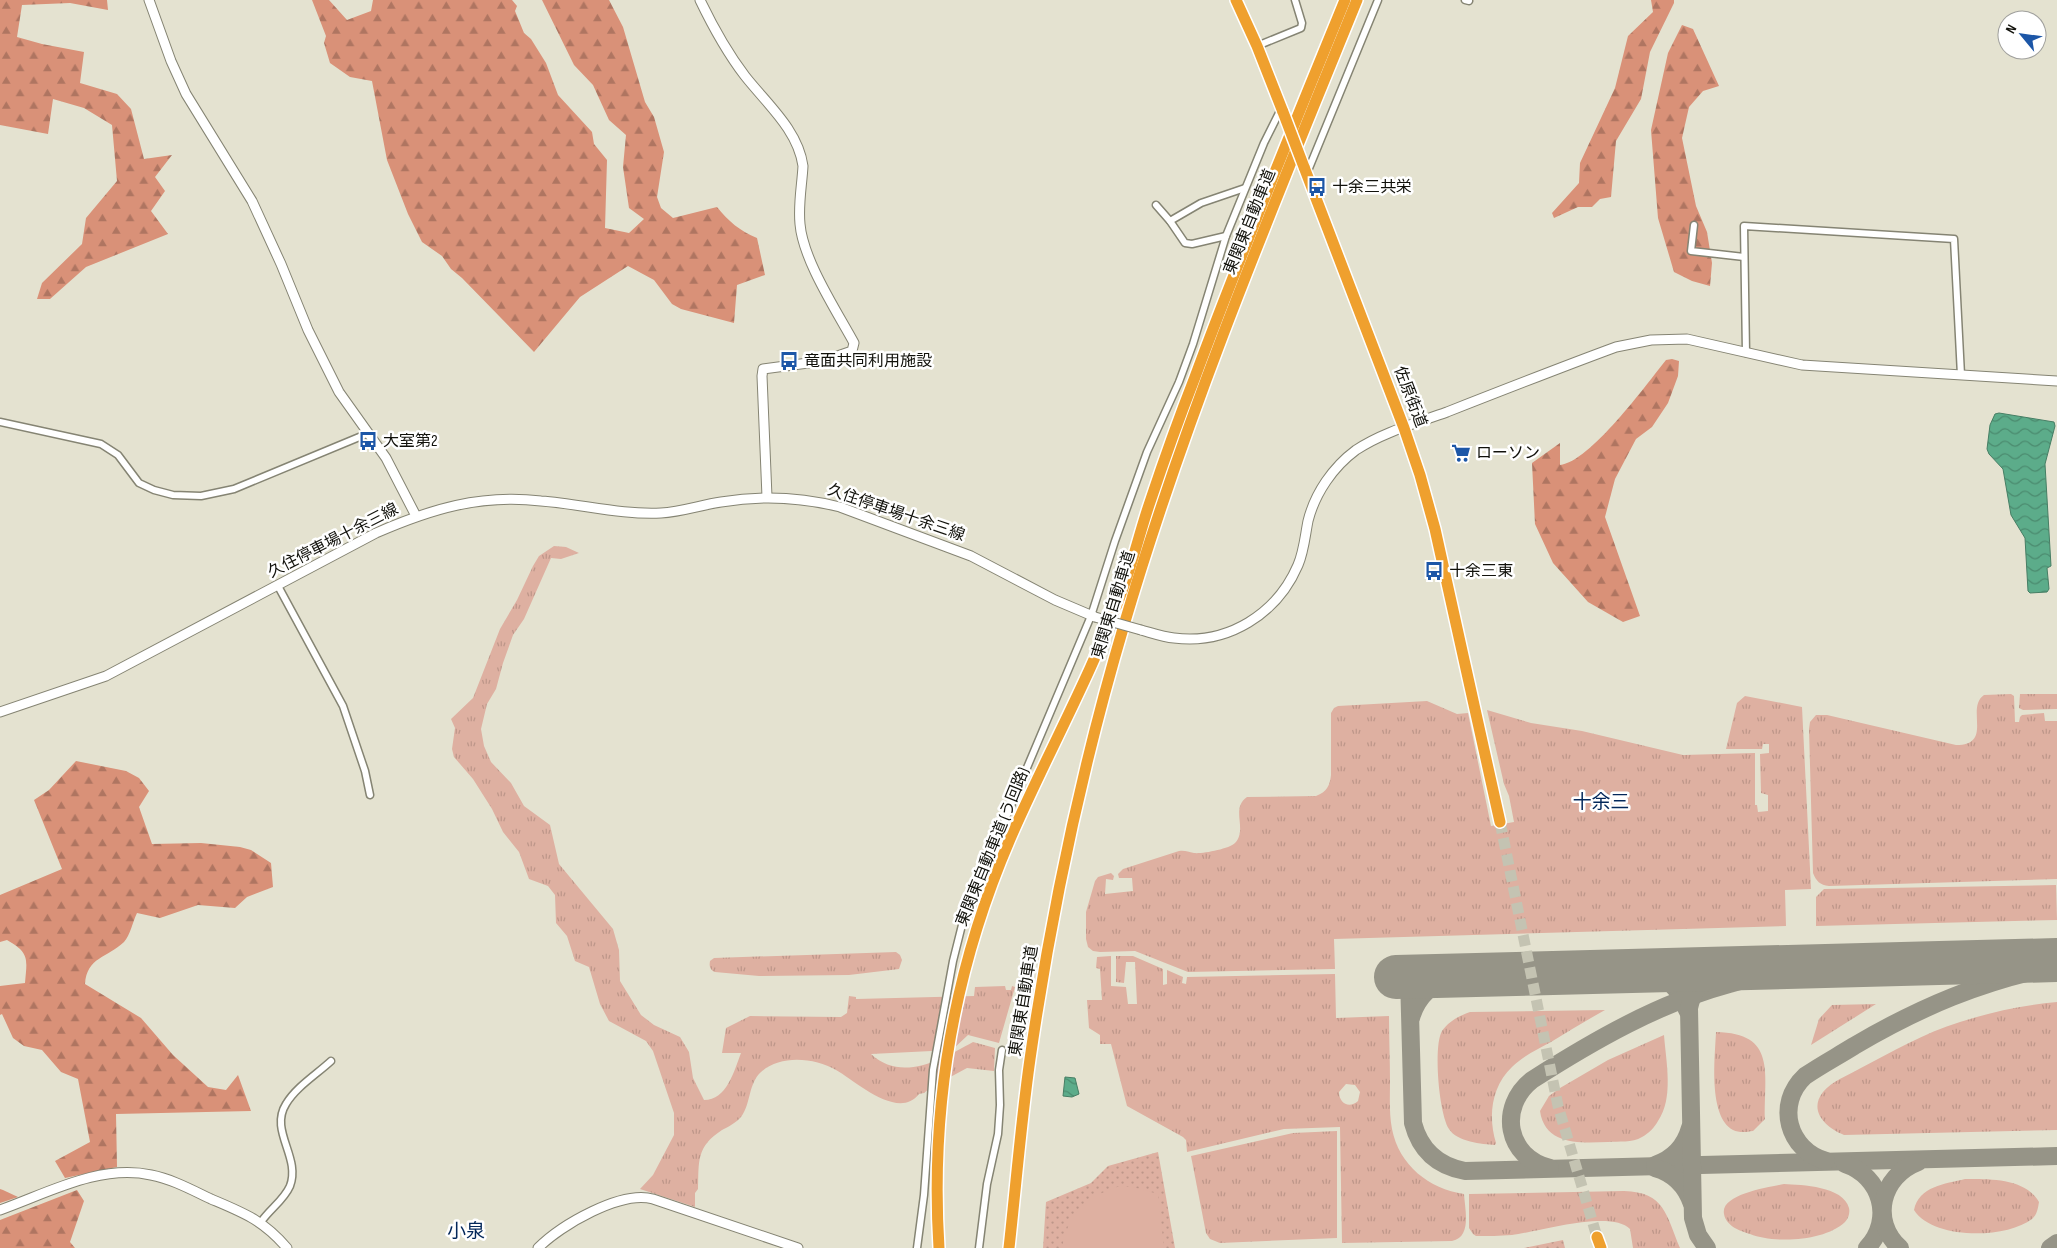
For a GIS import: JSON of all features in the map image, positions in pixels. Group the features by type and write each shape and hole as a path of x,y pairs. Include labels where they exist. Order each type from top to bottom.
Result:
{"highway":[{"name":"佐原街道","path":"1236,0 1257,46 1404,428 1427,499 1500,822"},
{"path":"1301,107 1339,0"},
{"name":"東関東自動車道","path":"1122,591 1150,501 1194,379 1345,0"},
{"name":"東関東自動車道","path":"1009,1248 1030,1058 1048,951 1069,843 1124,625 1152,535 1205,383 1357,0"},
{"path":"1322,85 1365,0"},
{"name":"東関東自動車道 (う回路)","path":"939,1248 938,1158 942,1093 959,990 973,938 1010,839 1096,654 1122,591"}],"street":[{"path":"149,0 171,61 186,94 252,201 281,264 308,330 339,392 386,458 416,516"},
{"path":"700,0 745,76 781,119 802,158 804,166 800,201 800,224 805,244 820,280 854,343 852,352 842,356 823,361 764,369 762,376 767,497"},
{"path":"1257,46 1301,28 1302,23 1296,0"},
{"path":"1305,170 1378,0"},
{"path":"1465,0 1469,1"},
{"path":"917,1248 924,1195 933,1070 953,961 964,917 1093,616 1147,452 1182,374 1226,236 1282,110"},
{"path":"1170,221 1201,203 1246,188"},
{"path":"1156,205 1170,221 1183,241 1189,244 1226,236"},
{"path":"1694,225 1691,251 1744,257"},
{"path":"1746,353 1744,226 1954,239 1961,374"},
{"name":"久住停車場十余三線","path":"0,712 106,676 376,533 416,516 458,504 484,500 540,500 636,513 663,512 719,502 767,497 794,498 840,507 971,556 1055,600 1093,616 1174,638 1202,639 1231,632 1249,622 1265,611 1285,590 1298,565 1311,510 1328,479 1338,466 1356,451 1404,428 1631,343 1669,338 1687,339 1787,362 1829,368 1961,374 2057,381"},
{"path":"0,422 102,444 118,455 139,483 154,490 173,495 201,496 234,489 369,434"},
{"path":"278,586 343,706 362,762 370,795"},
{"path":"979,1248 987,1184 998,1134 1002,1050"},
{"path":"260,1222 283,1197 292,1179 292,1162 281,1127 281,1115 284,1106 291,1097 331,1061"},
{"path":"0,1210 90,1177 123,1172 152,1175 166,1179 260,1222 287,1248"},
{"path":"538,1248 561,1230 584,1217 619,1200 637,1197 653,1199 798,1248"}],"green space":[{"path":"0,0 107,0 108,10 70,3 22,5 17,37 84,52 80,83 117,94 131,109 144,159 172,155 155,177 165,191 151,211 168,234 86,267 50,299 37,299 42,283 82,244 86,218 117,181 112,125 84,108 53,99 48,134 0,125"},
{"path":"312,0 329,0 347,20 371,11 373,0 512,0 517,6 515,11 524,33 531,39 546,63 558,95 592,132 594,144 607,160 605,228 629,233 644,219 629,208 623,167 626,135 609,120 593,85 574,65 542,0 609,0 623,27 645,102 654,117 664,152 657,197 661,208 673,218 717,207 735,225 757,238 765,275 737,285 734,323 681,309 672,304 654,280 628,266 580,297 534,352 451,269 442,256 422,242 408,214 387,160 372,81 350,77 330,63 324,43 326,36"},
{"path":"1651,0 1674,0 1674,3 1650,52 1641,99 1616,141 1611,197 1600,199 1592,207 1578,207 1554,218 1552,213 1579,183 1580,163 1615,88 1628,36 1653,12"},
{"path":"1682,25 1693,29 1719,86 1703,91 1689,107 1682,138 1696,206 1707,232 1712,263 1710,286 1692,281 1674,272 1658,218 1651,130 1668,53"},
{"path":"1666,360 1679,361 1678,376 1668,403 1652,427 1636,439 1615,479 1605,517 1640,616 1623,622 1588,602 1553,563 1535,524 1532,463 1560,443 1560,465 1572,461 1586,451 1617,421"},
{"path":"554,546 566,547 579,553 561,559 551,558 524,619 513,635 496,689 487,704 481,729 484,746 491,762 511,783 524,806 550,825 559,864 613,929 619,950 620,981 641,1015 654,1025 680,1037 689,1052 693,1078 704,1100 712,1099 724,1090 729,1083 741,1053 722,1053 726,1028 750,1016 841,1017 847,1013 849,996 856,997 856,999 974,996 975,987 1005,986 1006,990 1011,990 1012,986 1015,987 999,1043 968,1035 952,1050 871,1054 883,1063 896,1067 909,1067 935,1061 973,1042 995,1048 994,1071 967,1068 924,1093 919,1094 910,1101 900,1103 877,1096 828,1066 798,1060 778,1062 769,1066 757,1077 741,1117 707,1142 699,1163 695,1207 640,1189 653,1175 674,1135 674,1113 653,1051 646,1041 609,1021 600,1004 589,967 575,961 567,936 556,923 555,895 548,886 529,879 519,852 503,832 492,809 473,779 454,757 452,749 455,728 451,719 473,698 500,629 517,600 533,566 539,556"},
{"path":"2011,694 2014,696 2015,722 2019,722 2022,715 2044,713 2045,721 2057,721 2057,879 1829,886 1821,884 1817,880 1813,873 1809,729 1810,722 1816,715 1827,715 1956,745 1967,743 1974,739 1977,733 1977,708 1979,701 1984,695"},
{"path":"2020,694 2057,694 2057,709 2023,710 2019,708"},
{"path":"1745,696 1802,707 1811,889 1785,890 1786,926 1334,939 1335,969 1188,972 1135,951 1100,952 1093,951 1088,947 1086,939 1086,912 1095,881 1098,877 1111,873 1114,876 1113,880 1106,879 1105,894 1133,891 1132,878 1119,878 1118,874 1123,869 1179,851 1209,852 1235,843 1240,832 1240,807 1247,797 1316,796 1325,790 1329,785 1331,775 1331,713 1338,706 1427,701 1457,714 1468,713 1491,826 1514,822 1487,710 1531,723 1582,731 1683,755 1755,753 1755,805 1757,805 1758,812 1768,811 1768,795 1761,793 1760,754 1769,753 1769,744 1763,744 1762,749 1726,749 1737,703"},
{"path":"76,761 126,771 139,778 149,791 139,807 152,844 201,843 251,850 271,863 273,887 247,897 235,908 198,905 160,918 137,913 124,942 94,963 87,975 85,984 141,1018 173,1055 208,1087 226,1090 238,1075 251,1111 116,1114 117,1167 65,1178 55,1161 90,1142 78,1079 61,1072 42,1050 24,1046 13,1038 2,1014 0,1015 0,986 25,983 26,962 20,949 7,940 0,942 0,895 62,869 34,800 49,790"},
{"path":"2056,885 2057,920 1816,926 1816,897 1824,889"},
{"path":"896,952 902,960 899,969 849,975 759,976 715,972 711,969 710,965 710,961 714,958"},
{"path":"1111,956 1111,986 1126,987 1128,1004 1137,1004 1135,962 1126,962 1124,983 1116,982 1116,956 1133,956 1163,969 1163,985 1167,984 1167,970 1183,977 1182,983 1186,984 1187,977 1335,974 1336,1018 1389,1016 1390,1111 1396,1142 1401,1154 1409,1164 1428,1181 1439,1187 1464,1194 1466,1222 1462,1234 1452,1241 1342,1243 1340,1127 1284,1129 1187,1152 1186,1140 1183,1137 1127,1106 1111,1044 1100,1044 1100,1035 1089,1028 1087,1000 1102,1000 1100,969 1096,968 1097,957","holes":["1346,1084 1355,1085 1360,1092 1358,1101 1351,1105 1345,1104 1339,1096 1339,1092"]},
{"path":"2057,1002 2057,1130 1844,1135 1825,1123 1818,1112 1819,1099 1823,1092 1831,1085 1921,1037 1947,1026 1984,1015 2020,1007"},
{"path":"1876,1004 1811,1045 1819,1019 1832,1005"},
{"path":"1605,1010 1526,1056 1516,1063 1505,1075 1493,1103 1492,1123 1495,1145 1464,1140 1449,1129 1445,1121 1440,1095 1438,1051 1442,1031 1451,1022 1470,1012"},
{"path":"1716,1032 1736,1034 1749,1040 1758,1048 1763,1059 1766,1086 1765,1119 1753,1131 1740,1132 1733,1130 1725,1123 1720,1112 1716,1099 1714,1070"},
{"path":"1664,1035 1668,1080 1666,1102 1658,1121 1649,1132 1638,1139 1630,1141 1576,1142 1566,1140 1549,1131 1543,1122 1540,1111 1549,1096 1608,1060"},
{"path":"1337,1131 1337,1238 1220,1243 1210,1239 1206,1233 1191,1156 1293,1133"},
{"path":"1158,1152 1175,1248 1043,1248 1046,1202 1091,1183 1108,1166"},
{"path":"1965,1179 1996,1180 2016,1184 2033,1194 2039,1202 2038,1209 2032,1219 2020,1226 1988,1233 1953,1231 1937,1227 1923,1220 1914,1210 1921,1196 1927,1191 1934,1187"},
{"path":"1784,1184 1821,1188 1839,1195 1849,1208 1847,1219 1836,1228 1825,1233 1813,1237 1786,1240 1761,1237 1738,1230 1730,1225 1725,1218 1725,1207 1730,1201 1747,1193"},
{"path":"1117,1187 1133,1187 1158,1194 1164,1248 1062,1248 1068,1226 1080,1209 1096,1196"},
{"path":"0,1189 3,1190 18,1197 0,1203"},
{"path":"77,1190 84,1201 70,1242 75,1248 0,1248 0,1220"},
{"path":"1638,1192 1656,1201 1667,1216 1680,1248 1633,1248 1630,1229 1620,1223 1607,1221 1573,1223 1503,1236 1476,1236 1469,1228 1469,1194"},
{"path":"1563,1240 1565,1248 1524,1248"}],"water":[{"path":"1999,413 2054,422 2055,426 2045,464 2051,566 2047,568 2049,589 2047,592 2030,593 2028,591 2025,538 2011,515 2003,469 1989,454 1987,449 1990,425 1995,414"},
{"path":"1065,1077 1075,1078 1079,1094 1072,1097 1063,1096"}],"taxiway":[{"path":"1550,1168 1535,1162 1524,1153 1516,1142 1512,1130 1511,1117 1514,1104 1521,1091 1532,1080 1627,1024 1703,992 1756,978 1837,966"},
{"path":"1826,1161 1802,1147 1790,1125 1788,1112 1790,1100 1796,1087 1805,1076 1903,1019 1952,997 2003,979 2057,966"},
{"path":"1707,1248 1698,1235 1693,1218 1689,1008 1693,995 1700,984 1708,977 1739,968 1764,968"},
{"path":"1647,971 1661,977 1672,985 1681,996 1687,1010"},
{"path":"1411,1018 1417,1003 1427,991 1447,978 1455,976"},
{"path":"1409,977 1413,1123 1425,1149 1439,1161 1455,1169 1465,1171 2057,1156"},
{"path":"1655,1165 1677,1151 1685,1141 1690,1128"},
{"path":"1900,1248 1891,1237 1885,1225 1883,1213 1884,1200 1888,1188 1895,1178 1905,1169 1918,1162"},
{"path":"1845,1164 1867,1178 1875,1188 1880,1200 1880,1224 1875,1237 1867,1248"},
{"path":"1655,1168 1668,1173 1678,1181 1686,1191 1692,1204"},
{"path":"2050,1248 2057,1243"}],"runway":[{"path":"1396,977 2057,960"}],"tunnel":[{"path":"1500,822 1558,1106 1597,1237"}],"place":[{"name":"十余三共栄","path":"1317,187"},
{"name":"竜面共同利用施設","path":"789,361"},
{"name":"大室第2","path":"368,441"},
{"name":"ローソン","path":"1461,453"},
{"name":"十余三東","path":"1434,571"}],"district":[{"name":"十余三","path":"1601,802"},
{"name":"小泉","path":"466,1231"}]}
